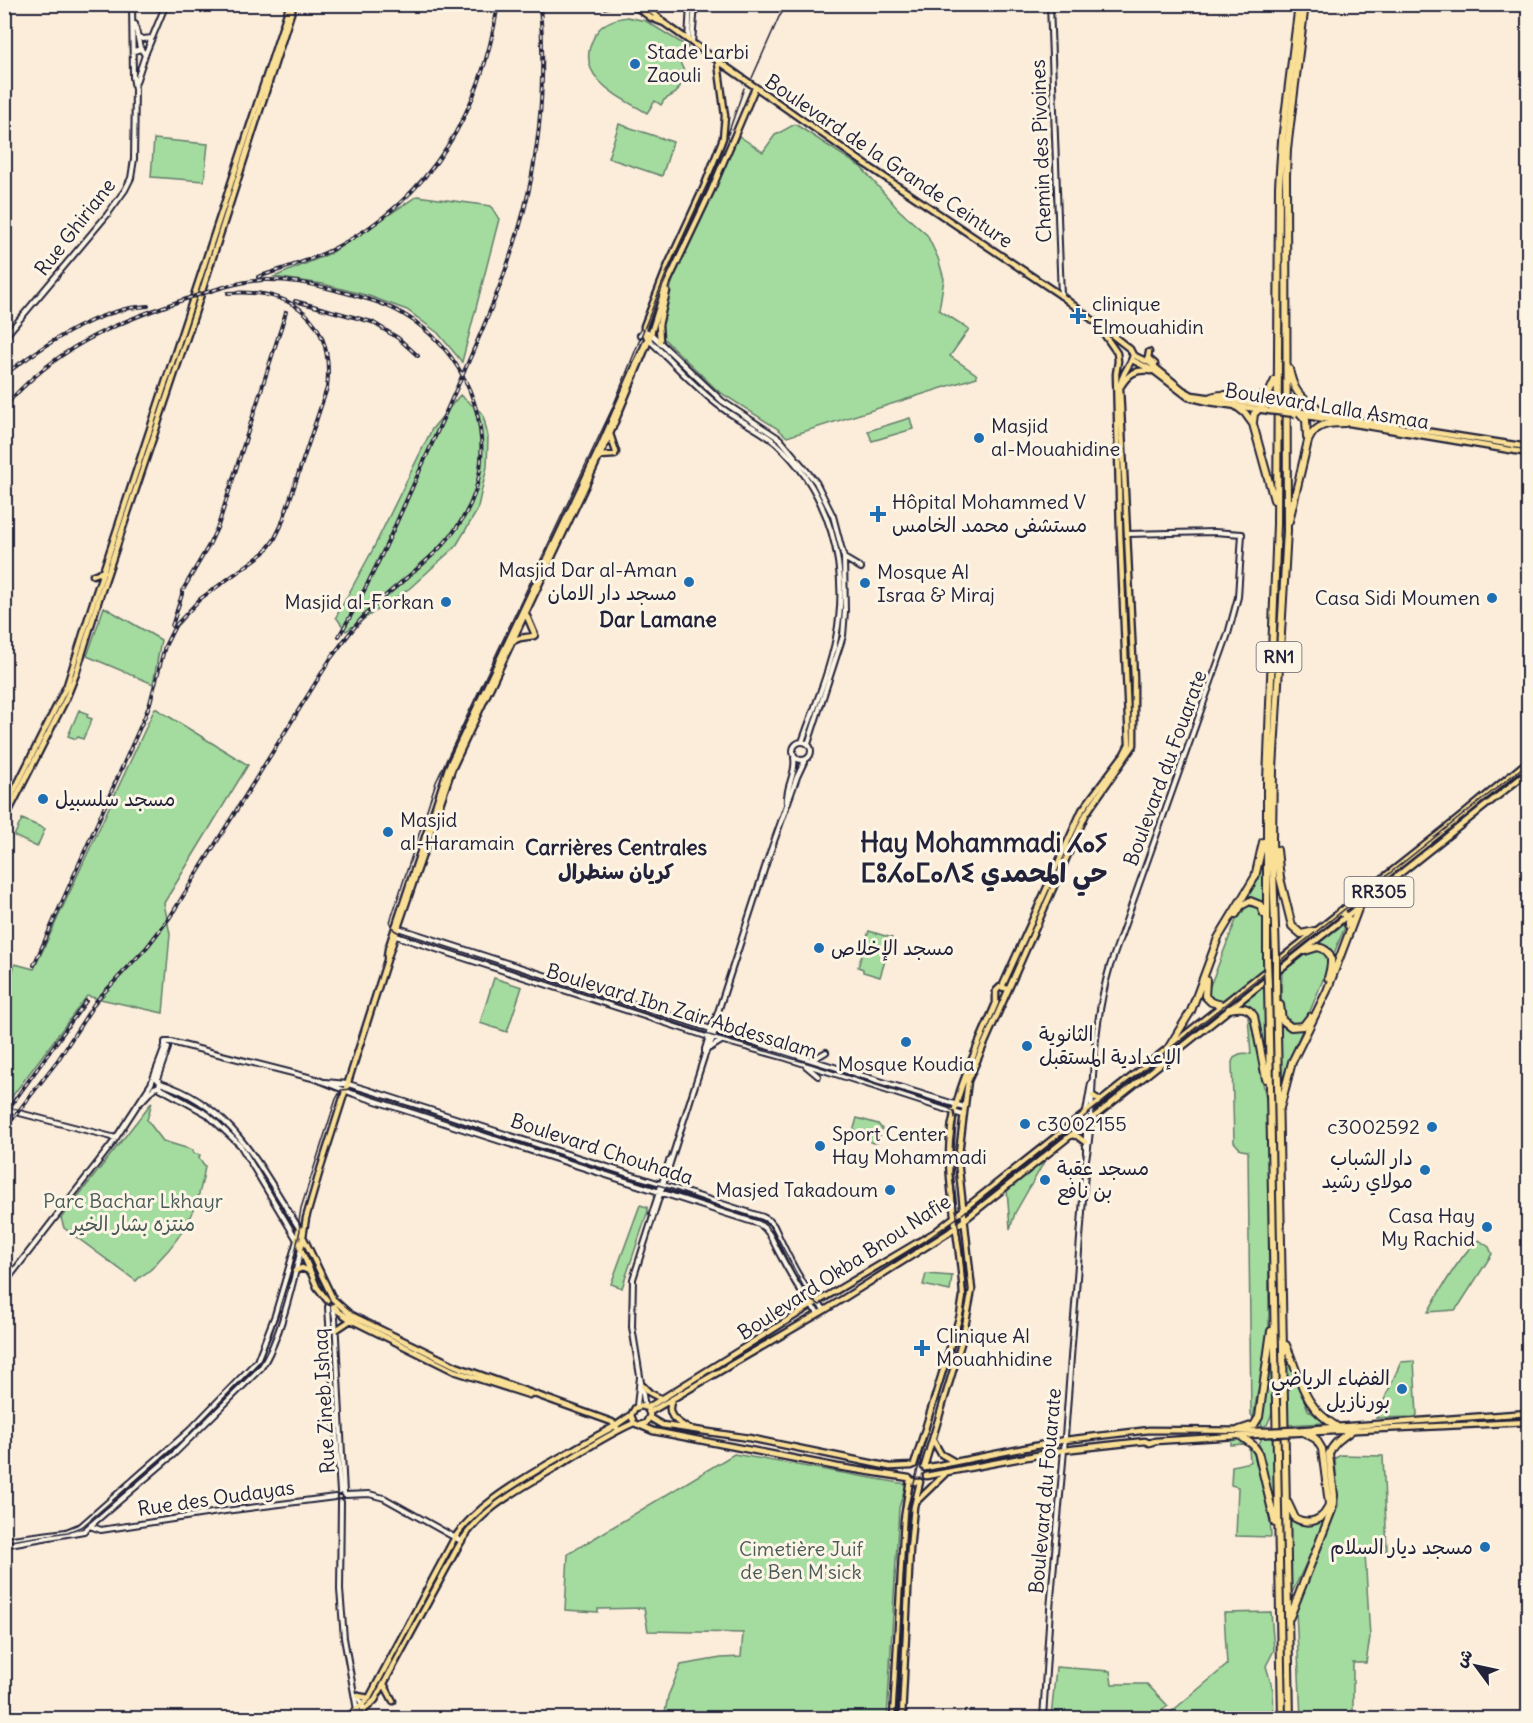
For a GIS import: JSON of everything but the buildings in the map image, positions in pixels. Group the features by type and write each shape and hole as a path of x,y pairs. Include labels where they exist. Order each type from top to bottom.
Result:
{"highway":[{"name":"RN1","path":"1290,1719 1284,1341 1267,960 1267,781 1276,524 1280,169 1299,4"},
{"name":"RN1","path":"1282,1719 1274,1301 1276,956 1273,769 1287,531 1287,149 1305,4"},
{"path":"1286,359 1296,390 1321,411 1322,417"},
{"path":"1209,398 1220,396 1258,398 1267,395 1274,385 1277,362"},
{"path":"1236,406 1253,424 1274,497 1276,524"},
{"path":"1253,424 1254,414 1265,408"},
{"path":"1298,413 1307,421 1308,441"},
{"path":"1287,531 1311,433 1327,423 1345,423"},
{"path":"1169,1047 1186,1020 1218,938 1257,871 1262,851 1267,781"},
{"path":"1273,810 1280,878 1292,926 1301,933 1315,931"},
{"path":"1219,1007 1209,1000 1204,986 1222,938 1238,910 1247,902 1257,903 1263,910 1267,944"},
{"path":"1274,1120 1292,1062 1333,975 1358,909"},
{"path":"1333,975 1348,926 1347,917 1341,911"},
{"path":"1276,980 1282,1020 1291,1027 1303,1026 1322,992 1332,959 1329,952 1321,948 1315,947 1305,951"},
{"path":"1200,988 1204,1001 1219,1007"},
{"path":"1228,1011 1243,1007 1254,1016 1274,1120"},
{"path":"1274,1301 1259,1417 1254,1425 1240,1433 1253,1444 1258,1452 1272,1506 1278,1551"},
{"path":"1284,1341 1309,1402 1323,1419 1336,1426"},
{"path":"1289,1620 1334,1502 1329,1454 1335,1443 1351,1431"},
{"path":"1286,1496 1292,1514 1300,1521 1311,1522 1323,1516 1329,1504 1322,1449 1316,1439 1305,1433"}],"main road":[{"path":"4,811 64,691 292,4"},
{"path":"4,821 66,699 76,674 194,316 292,4"},
{"name":"Boulevard de la Grande Ceinture","path":"632,4 651,18 664,23"},
{"name":"Boulevard de la Grande Ceinture","path":"645,4 664,23 718,63 1061,296 1113,334 1125,347"},
{"path":"648,339 643,331 668,265 704,187 723,138 725,116 718,63"},
{"path":"397,927 452,769 610,435 669,279 711,191 755,88"},
{"path":"660,341 659,325 669,279"},
{"name":"Boulevard de la Grande Ceinture","path":"1098,324 1117,353"},
{"path":"301,1249 306,1218 320,1170 448,768 602,443 648,339"},
{"path":"926,1476 924,1468 971,1303 972,1290 958,1161 964,1107 971,1074 1005,998 1005,989 1082,810 1129,744 1116,374 1117,353 1125,347 1131,350 1131,359 1121,377 1120,388 1134,678 1134,744 1128,756 1086,814 1005,989"},
{"path":"1149,351 1148,358 1164,370 1167,376"},
{"path":"1118,361 1122,364 1131,359"},
{"name":"Boulevard Lalla Asmaa","path":"1131,359 1154,371 1188,397 1236,406 1265,408"},
{"name":"Boulevard Lalla Asmaa","path":"1131,359 1150,363 1188,393 1209,398 1528,447"},
{"path":"1120,388 1125,378 1133,372 1154,371"},
{"name":"Boulevard Lalla Asmaa","path":"1322,417 1345,423 1528,453"},
{"path":"600,456 616,453 610,435"},
{"path":"93,575 104,571"},
{"path":"513,641 535,636 526,614"},
{"name":"Boulevard Okba Bnou Nafie","path":"648,1411 662,1399 921,1240 964,1209 1528,760"},
{"name":"Boulevard Okba Bnou Nafie","path":"648,1411 825,1310 954,1228 1528,774"},
{"path":"893,1719 903,1529 910,1479 908,1473 913,1466 960,1315 963,1296 959,1248 954,1228 949,1159 954,1113 964,1078 997,997 996,991 1005,989"},
{"path":"997,997 1005,998"},
{"path":"1219,1007 1228,1011"},
{"path":"1093,1096 1101,1101"},
{"path":"1071,1135 1085,1142"},
{"path":"963,1199 966,1202 972,1202"},
{"path":"306,1218 299,1228 297,1240 309,1271 327,1300 424,1353"},
{"path":"299,1228 333,1304 338,1311 351,1320 456,1366 612,1422 615,1429"},
{"path":"295,1271 302,1268 309,1271"},
{"path":"336,1330 351,1320"},
{"path":"643,1386 650,1393 662,1399"},
{"path":"674,1398 670,1403 671,1415 690,1429"},
{"path":"347,1719 360,1714 375,1700 461,1541 478,1520 504,1499 615,1429 638,1406 648,1411 657,1424 749,1438 890,1467 924,1468 1065,1440 1153,1430 1294,1432 1336,1426 1528,1413"},
{"path":"360,1714 455,1537 476,1513 510,1487 615,1429 646,1423 648,1411"},
{"path":"631,1415 637,1424 660,1432 920,1482"},
{"path":"1294,1432 1528,1422"},
{"path":"1153,1430 1157,1436 1155,1441"},
{"path":"1145,1432 1143,1436 1145,1441"},
{"path":"902,1719 909,1560 914,1504 920,1482 926,1476 1064,1450 1240,1433"},
{"path":"933,1440 941,1454 955,1462"},
{"path":"914,1504 948,1472"},
{"path":"384,1683 393,1701"},
{"path":"357,1694 369,1698"}],"street":[{"path":"134,4 136,36 144,57 138,61 134,58"},
{"name":"Rue Ghiriane","path":"4,338 107,215 131,178 134,159 134,4"},
{"name":"Rue Ghiriane","path":"135,85 166,4"},
{"path":"690,4 690,42"},
{"path":"690,42 695,4"},
{"name":"Chemin des Pivoines","path":"1050,4 1061,296"},
{"path":"136,36 152,40"},
{"name":"Rue Ghiriane","path":"134,52 152,40"},
{"path":"643,331 650,333 660,341 714,394 736,411 777,436 812,476 833,516 844,558 843,636 808,744"},
{"path":"648,339 716,403 780,447 804,475 824,508 830,526 839,562 838,627 832,653 802,742 794,746 795,764 787,793 787,804"},
{"name":"Boulevard du Fouarate","path":"1086,1159 1086,1112 1100,1002 1110,966 1237,607 1242,534 1214,532 1126,534"},
{"path":"844,558 861,568"},
{"path":"812,733 818,740"},
{"path":"705,1054 709,1048 716,1018 787,804 805,760 810,754 811,749 808,744 802,742"},
{"path":"793,755 797,759 805,760"},
{"path":"1522,766 1528,774"},
{"name":"Boulevard Ibn Zair Abdessalam","path":"397,927 713,1030 964,1107"},
{"name":"Boulevard Ibn Zair Abdessalam","path":"394,936 711,1038 803,1064 963,1115"},
{"path":"648,1411 632,1327 632,1286 660,1192 711,1038"},
{"path":"709,1048 723,1040"},
{"name":"Boulevard Chouhada","path":"156,1084 169,1046 182,1045 323,1082 762,1226 767,1230 811,1306 819,1313"},
{"path":"812,1059 826,1052"},
{"path":"803,1064 818,1076"},
{"name":"Boulevard du Fouarate","path":"1043,1719 1086,1159 1092,1118 1092,1079"},
{"name":"Boulevard Chouhada","path":"323,1082 348,1084 663,1184 770,1221 817,1302 825,1310"},
{"path":"4,1284 52,1224 116,1138 135,1108 156,1084"},
{"path":"156,1084 187,1093 235,1131 299,1228"},
{"path":"4,1540 66,1532 81,1526 190,1430 257,1360 275,1315 297,1240 247,1154 220,1124 193,1104 156,1084"},
{"path":"4,1109 116,1138"},
{"path":"220,1124 224,1120"},
{"path":"4,1545 84,1531 173,1455 261,1368 273,1342 301,1249"},
{"name":"Rue Zineb Ishaq","path":"333,1304 343,1493"},
{"name":"Rue Zineb Ishaq","path":"333,1304 343,1493"},
{"path":"638,1406 640,1376"},
{"path":"343,1493 344,1500 341,1502 335,1497 336,1494 343,1493 369,1494 384,1498 461,1541"},
{"name":"Rue des Oudayas","path":"92,1525 100,1530 335,1497"},
{"name":"Rue Zineb Ishaq","path":"341,1502 339,1590 344,1638 360,1714"}],"green space":[{"name":"Stade Larbi Zaouli","path":"627,17 646,21 688,47 679,60 684,71 682,83 676,93 664,100 661,105 655,101 647,113 603,85 590,65 589,53 593,39 602,26 616,19"},
{"path":"619,124 673,142 662,176 608,158"},
{"path":"795,124 861,167 899,210 927,235 938,258 944,279 939,310 969,329 950,356 977,377 787,437 718,391 664,339 659,327 676,269 739,136 763,152 775,135"},
{"path":"154,139 208,144 204,181 151,177"},
{"path":"417,196 491,206 499,219 462,362 438,333 407,310 369,296 323,284 274,277 331,253"},
{"path":"460,395 483,414 488,437 487,467 477,511 456,546 410,588 346,631 336,617 372,551 432,429"},
{"path":"910,418 913,429 872,441 868,431"},
{"path":"104,607 161,640 153,684 87,656"},
{"path":"155,708 248,765 164,903 170,934 163,1013 87,996 5,1106 5,996 15,964 34,969"},
{"path":"79,710 88,714 87,717 92,719 83,739 68,736"},
{"path":"22,819 45,829 37,847 14,836"},
{"path":"1264,854 1263,970 1220,1004 1206,996 1244,900 1256,881"},
{"path":"1347,922 1286,1069 1281,1086 1282,972"},
{"path":"869,931 892,938 880,977 863,972 863,969 858,967"},
{"path":"494,978 522,987 507,1032 480,1023"},
{"path":"1264,983 1268,1070 1258,1023 1249,1007 1242,1001"},
{"path":"1248,1017 1251,1017 1268,1110 1269,1329 1253,1418 1251,1414 1248,1151 1241,1150 1234,1142 1232,1062 1239,1054 1251,1054"},
{"name":"Parc Bachar Lkhayr منتزه بشار الخير","path":"152,1102 147,1120 163,1141 193,1150 193,1153 200,1155 199,1158 205,1166 200,1192 184,1228 153,1267 136,1281 64,1228 61,1218"},
{"path":"857,1118 878,1124 882,1129 878,1142 874,1143 852,1135"},
{"path":"1039,1164 1043,1164 1015,1213 1010,1229 1007,1189"},
{"path":"640,1205 647,1207 648,1211 622,1288 611,1284"},
{"path":"1479,1240 1489,1247 1492,1254 1460,1304 1455,1310 1428,1312 1459,1262"},
{"path":"926,1274 952,1276 950,1291 923,1285"},
{"path":"1273,1345 1273,1411 1267,1425 1262,1427 1260,1419"},
{"path":"1288,1358 1308,1410 1325,1423 1287,1425 1286,1359"},
{"name":"الفضاء الرياضي بورنازيل","path":"1414,1361 1417,1415 1415,1417 1376,1418 1401,1362"},
{"path":"1274,1437 1275,1509 1259,1444 1262,1438"},
{"path":"1231,1438 1238,1438 1252,1447 1270,1513 1271,1537 1236,1536 1238,1487 1231,1485 1232,1466 1250,1462 1249,1448 1244,1444 1231,1445"},
{"name":"Cimetière Juif de Ben M'sick","path":"734,1454 906,1484 899,1508 887,1718 664,1718 668,1696 681,1665 741,1657 743,1633 648,1631 644,1608 598,1609 598,1612 565,1610 568,1554"},
{"path":"1341,1455 1383,1456 1387,1551 1365,1553 1370,1637 1366,1663 1353,1663 1353,1718 1301,1718 1296,1610 1338,1506 1335,1458"},
{"path":"1290,1517 1308,1524 1325,1517 1289,1599"},
{"path":"1271,1612 1274,1650 1266,1666 1273,1690 1274,1718 1164,1718 1227,1665 1224,1613"},
{"path":"1056,1667 1110,1671 1112,1684 1147,1684 1168,1706 1151,1718 1051,1718"}],"tram line":[{"path":"752,78 779,17 788,4"},
{"path":"744,88 721,154 666,274 612,409 436,782 390,922 394,930 403,935 709,1035 811,1064 948,1108 954,1112 956,1122 952,1173 963,1255 966,1301 907,1509 895,1718"},
{"path":"4,1542 68,1532 83,1526 188,1435 260,1361 271,1336 291,1271 300,1230 301,1208 336,1099 341,1090 353,1089 420,1109 602,1169 672,1189 762,1221 772,1227 810,1299 820,1305 929,1238 961,1215 1528,763"}],"railway":[{"path":"258,277 326,253 369,228 399,204 425,177 447,147 465,115 479,80 498,4"},
{"path":"339,636 376,567 472,355 498,291 520,227 533,171 539,124 542,76 540,4"},
{"path":"4,407 43,369 63,354 107,330 200,294 252,281 281,280 361,297 403,314 424,329 443,347 458,368 470,391 478,415 481,440 480,466 475,492 456,528 444,544 368,612 344,640 170,917 147,947 96,1001 58,1060 4,1130"},
{"path":"34,965 145,716 165,646 175,626 200,599 264,553 274,540 281,526 327,388 328,364 324,344 316,327 305,313 290,303 272,296 228,293"},
{"path":"295,301 372,322 398,338 418,356"},
{"path":"4,375 47,345 92,320 125,309 148,306"},
{"path":"172,626 184,588 218,526 286,312"},
{"path":"4,1115 86,1001"}],"place":[{"name":"Stade Larbi Zaouli","path":"635,64"},
{"name":"clinique Elmouahidin","path":"1078,316"},
{"name":"Masjid al-Mouahidine","path":"979,438"},
{"name":"Hôpital Mohammed V مستشفى محمد الخامس","path":"878,514"},
{"name":"Masjid Dar al-Aman مسجد دار الامان","path":"689,582"},
{"name":"Mosque Al Israa & Miraj","path":"865,583"},
{"name":"Casa Sidi Moumen","path":"1492,598"},
{"name":"Masjid al-Forkan","path":"446,602"},
{"name":"مسجد سلسبيل","path":"43,799"},
{"name":"Masjid al-Haramain","path":"388,832"},
{"name":"مسجد الإخلاص","path":"819,948"},
{"name":"Mosque Koudia","path":"906,1042"},
{"name":"الثانوية الإعدادية المستقبل","path":"1027,1046"},
{"name":"c3002155","path":"1025,1124"},
{"name":"c3002592","path":"1432,1127"},
{"name":"Sport Center Hay Mohammadi","path":"820,1146"},
{"name":"دار الشباب مولاي رشيد","path":"1425,1170"},
{"name":"مسجد عقبة بن نافع","path":"1045,1180"},
{"name":"Masjed Takadoum","path":"890,1190"},
{"name":"Casa Hay My Rachid","path":"1487,1227"},
{"name":"Clinique Al Mouahhidine","path":"922,1348"},
{"name":"الفضاء الرياضي بورنازيل","path":"1402,1389"},
{"name":"مسجد ديار السلام","path":"1485,1547"}],"district":[{"name":"Dar Lamane","path":"658,620"},
{"name":"Hay Mohammadi ⵃⴰⵢ ⵎⵓⵃⴰⵎⴰⴷⵉ حي المحمدي","path":"984,858"},
{"name":"Carrières Centrales كريان سنطرال","path":"616,860"}]}
